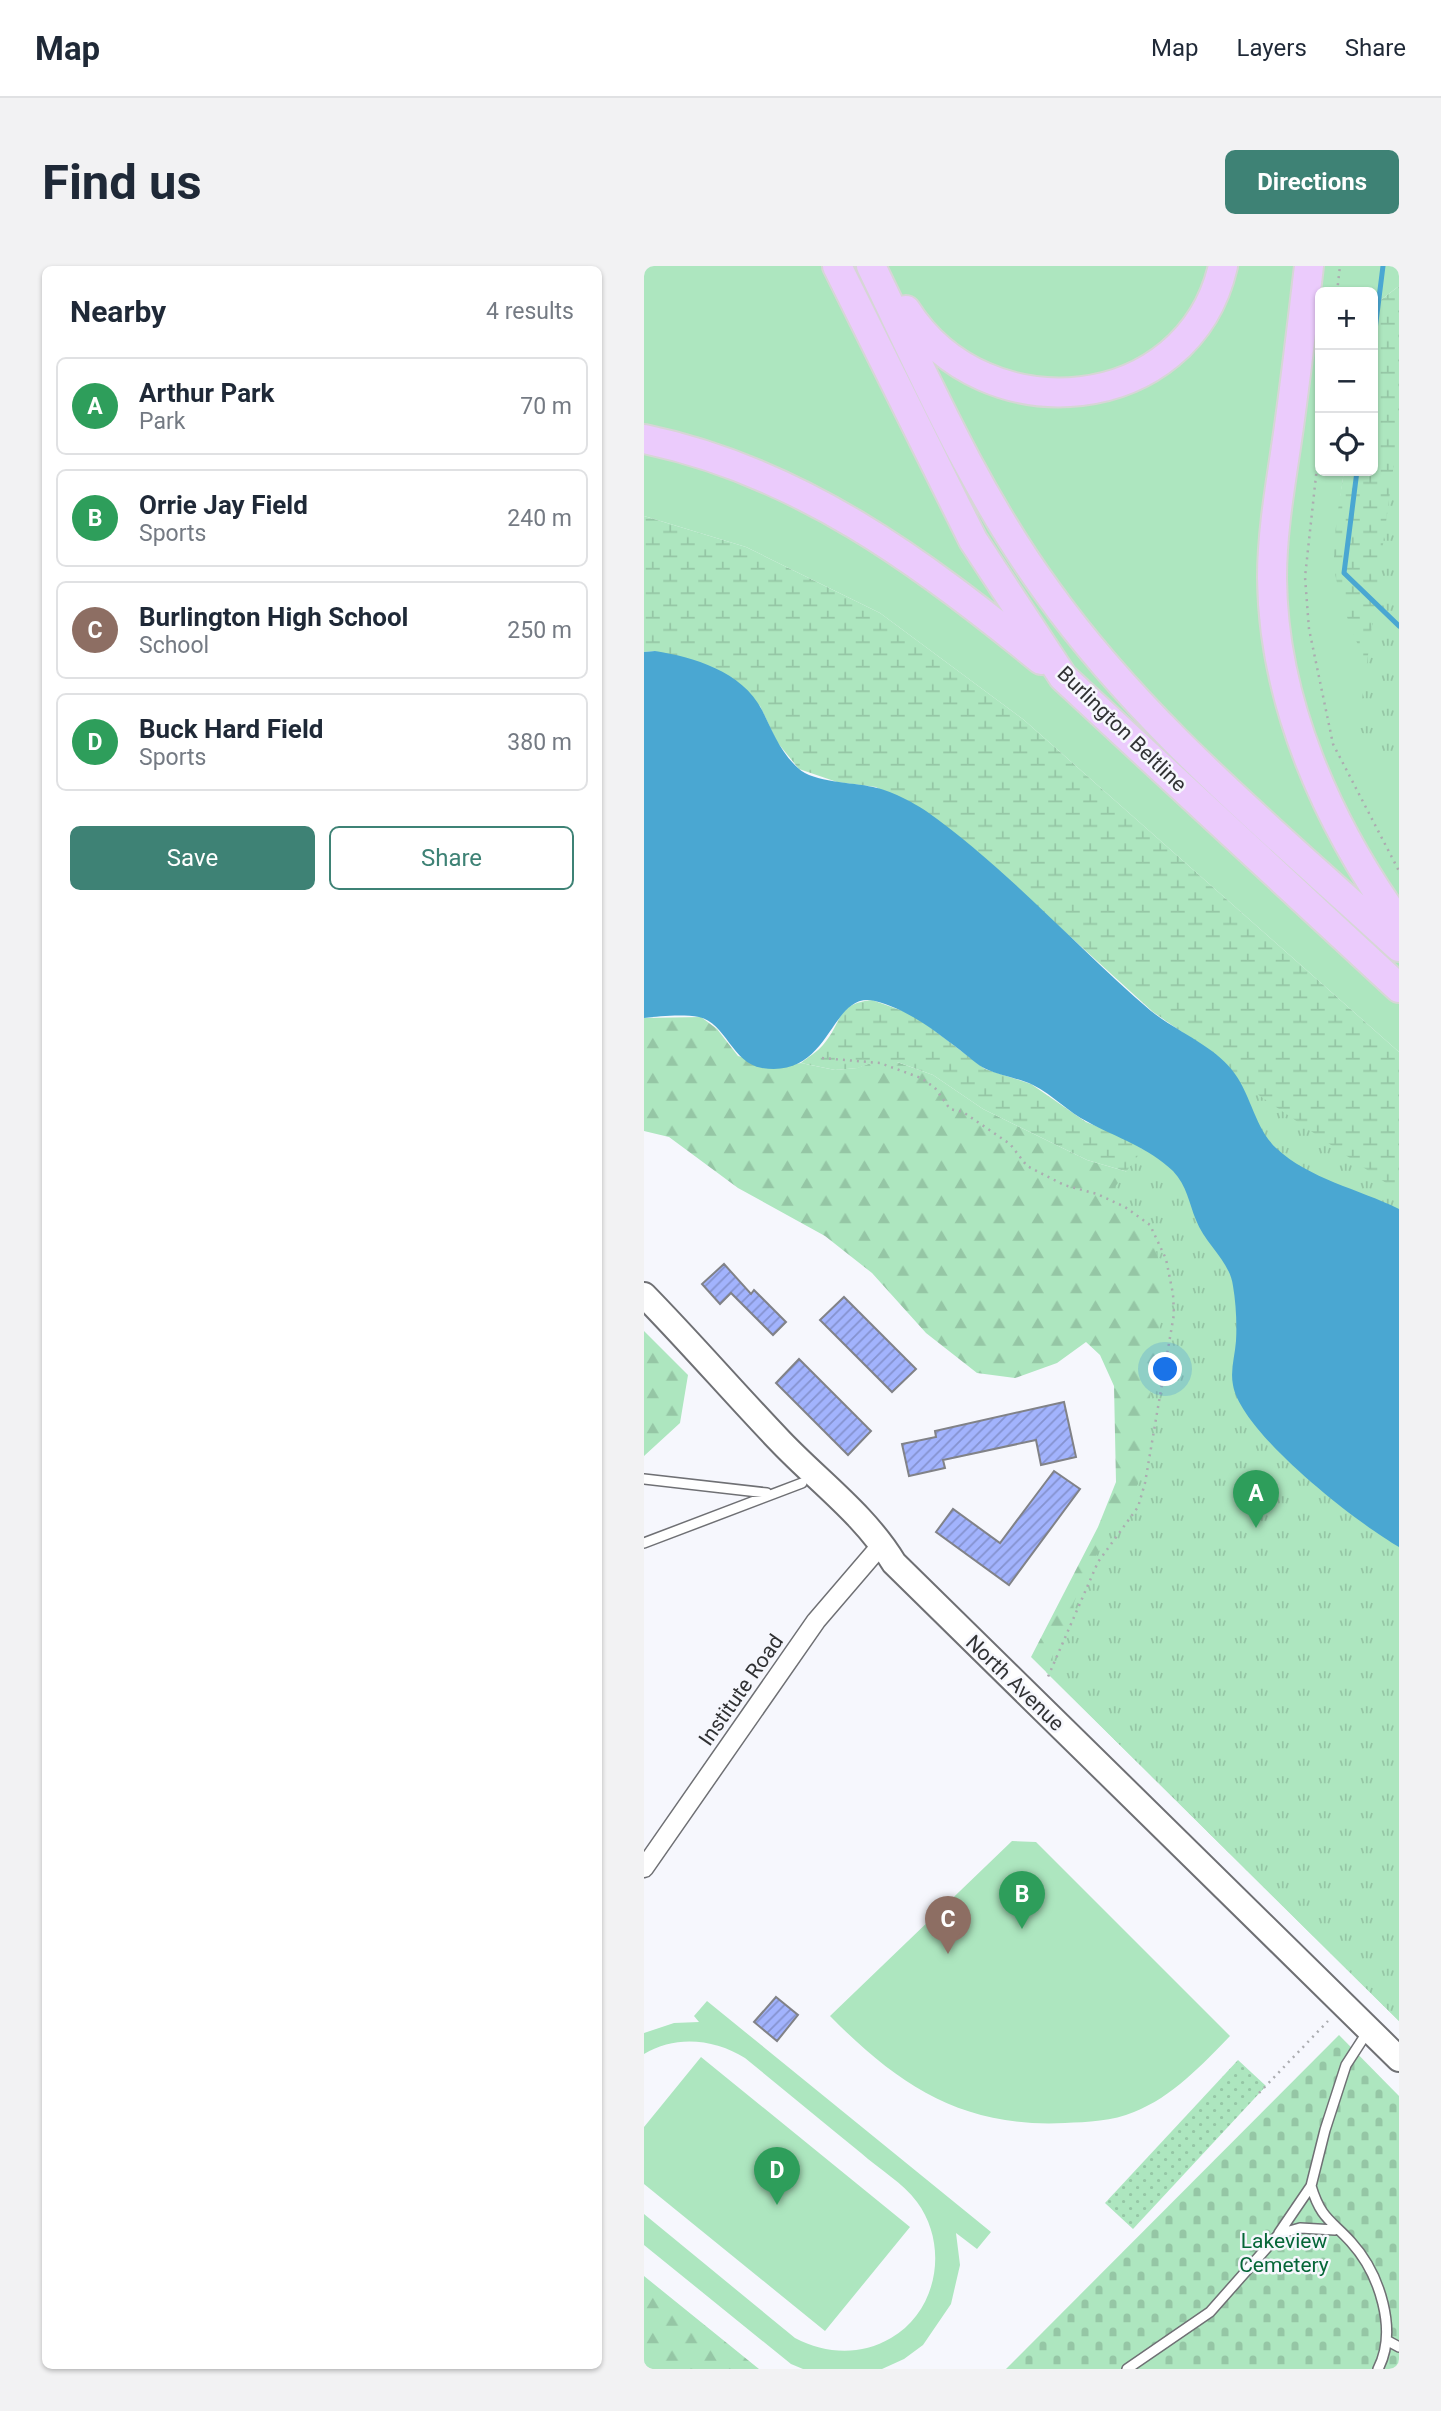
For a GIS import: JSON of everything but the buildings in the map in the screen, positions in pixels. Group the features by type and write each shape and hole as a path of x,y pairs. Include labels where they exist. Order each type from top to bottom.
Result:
{"main road":[{"name":"Burlington Beltline","path":"837,266 973,540 1063,677 1399,988"},
{"name":"Burlington Beltline","path":"871,266 983,491 1064,615 1102,662 1162,726 1399,947"},
{"path":"878,266 922,335 950,359 981,377 1012,388 1074,393 1117,383 1143,372 1167,356 1197,325 1213,299 1223,266"},
{"path":"1309,266 1277,507 1272,578 1278,636 1292,711 1325,797 1353,852 1399,923"},
{"path":"644,439 680,447 744,469 837,513 956,590 1063,677"},
{"name":"North Avenue","path":"644,1295 882,1545 894,1563 1005,1675 1399,2059"}],"street":[{"name":"Institute Road","path":"644,1868 816,1621 882,1545"}],"lane":[{"path":"644,1479 769,1493"},
{"path":"644,1543 769,1493 802,1483"},
{"path":"1127,2369 1210,2312 1279,2234 1311,2186 1325,2130 1346,2065 1369,2030"},
{"path":"1311,2186 1315,2200 1335,2230 1351,2242 1372,2276 1382,2306 1388,2342 1378,2369"},
{"path":"1279,2234 1311,2228 1335,2230"},
{"path":"1388,2342 1399,2347"}],"path":[{"path":"1338,287 1340,266"},
{"path":"1316,476 1305,577 1309,629 1332,744 1399,871"},
{"path":"822,1058 880,1063 921,1078 935,1088 950,1109 963,1112 1010,1144 1027,1166 1064,1185 1097,1194 1150,1224 1166,1259 1174,1294 1174,1314 1145,1483 1131,1519 1098,1562 1047,1679"},
{"path":"1259,2093 1328,2021"}],"green space":[{"path":"644,266 1399,266 1399,286 1378,302 1378,287 1315,287 1315,476 1343,476 1340,500 1399,721 1399,1052 1024,720 880,613 746,547 644,516"},
{"path":"1399,286 1399,721 1369,670 1352,630 1339,591 1334,563 1336,522 1343,476 1378,476 1378,302"},
{"path":"1399,426 1399,767 1358,729"},
{"path":"644,516 746,547 880,613 1024,720 1399,1052 1399,1209 1320,1175 1202,1046 1153,1012 984,858 876,787 837,782 799,769 777,742 760,706 655,651 644,652"},
{"path":"872,1000 914,1015 985,1069 1031,1084 1086,1122 1129,1139 1173,1172 1128,1172 1087,1160 983,1109 933,1075 897,1062 874,1062 858,1068 835,1070 801,1063 823,1045 846,1010 852,1005"},
{"path":"701,1017 717,1029 738,1056 781,1067 801,1063 835,1070 857,1068 873,1062 897,1062 933,1075 983,1109 1087,1160 1128,1172 1154,1190 1399,2021 1031,1657 1098,1527 1116,1482 1114,1386 1100,1355 1086,1342 1057,1363 1015,1378 977,1373 926,1333 872,1273 825,1236 738,1188 669,1137 644,1131 644,1018"},
{"path":"1208,1060 1399,1192 1399,2021 1046,1672 1086,1573 1138,1484 1166,1283 1148,1227 1104,1202"},
{"path":"644,1331 688,1375 680,1423 644,1456"},
{"path":"1012,1841 1036,1842 1230,2036 1186,2079 1148,2106 1117,2117 1065,2123 1028,2123 964,2110 935,2098 908,2082 881,2063 830,2016"},
{"path":"707,2001 991,2232 977,2249 956,2233 960,2265 951,2304 923,2345 904,2359 882,2369 803,2369 791,2364 644,2245 644,2214 795,2338 831,2350 867,2348 891,2338 907,2326 919,2311 934,2276 933,2238 927,2219 911,2195 745,2058 721,2047 695,2042 669,2044 644,2054 644,2033 674,2023 699,2022 694,2016"},
{"name":"Lakeview Cemetery","path":"1339,2035 1399,2096 1399,2369 1006,2369"},
{"path":"701,2057 910,2227 825,2331 644,2184 644,2127"},
{"path":"1238,2060 1266,2086 1133,2229 1105,2203"},
{"path":"644,2276 759,2369 644,2369"},
{"path":"644,2346 675,2369 644,2369"}],"water":[{"path":"655,651 700,662 742,685 762,710 786,755 805,773 879,789 926,811 985,858 1151,1011 1224,1061 1244,1089 1269,1140 1289,1159 1319,1176 1399,1209 1399,1547 1356,1518 1303,1475 1256,1427 1241,1405 1232,1379 1236,1328 1231,1277 1200,1229 1182,1183 1173,1171 1153,1155 1081,1118 1033,1085 983,1067 920,1021 875,1001 860,1001 848,1008 817,1049 803,1061 785,1068 752,1065 743,1059 716,1027 699,1017 679,1015 644,1018 644,652"}],"waterway":[{"path":"1378,306 1383,266"},
{"path":"1356,476 1344,573 1399,626"}],"place":[{"name":"Arthur Park","path":"1256,1528"},
{"name":"Orrie Jay Field","path":"1022,1929"},
{"name":"Burlington High School","path":"948,1954"},
{"name":"Buck Hard Field","path":"777,2205"}]}
